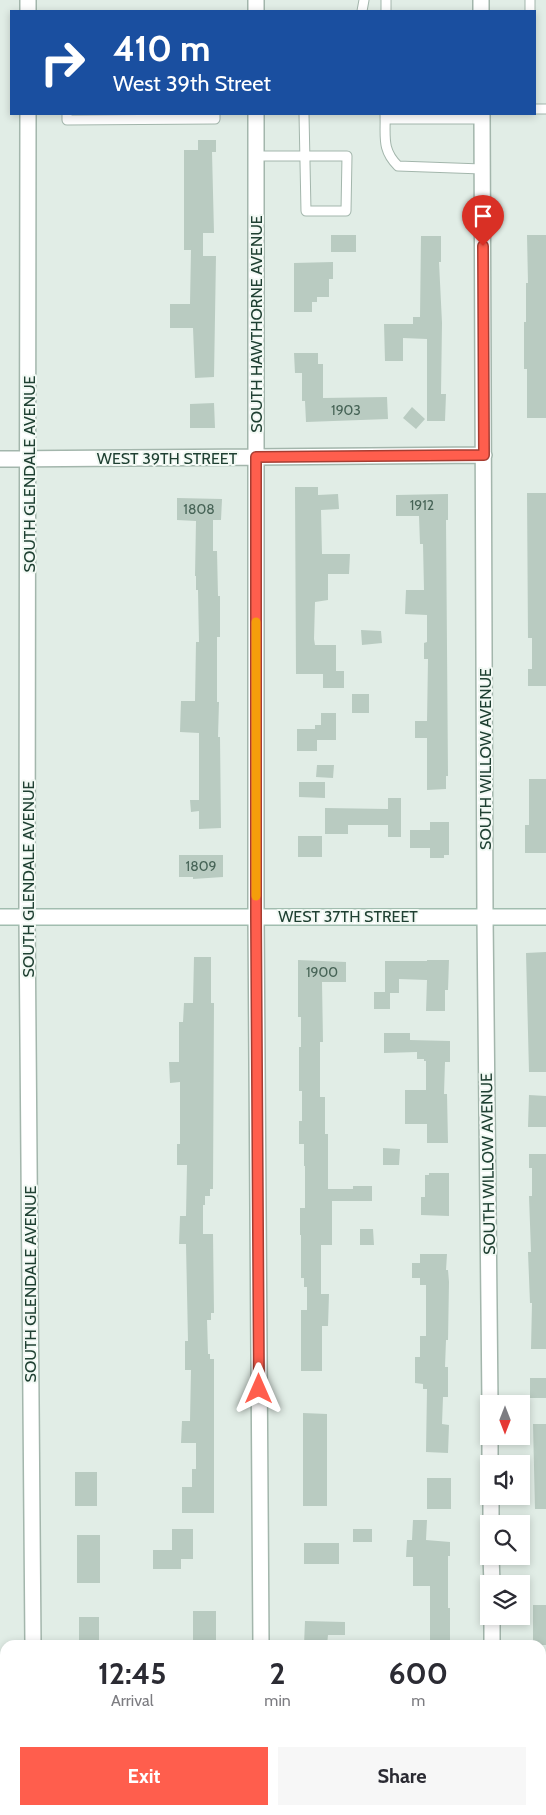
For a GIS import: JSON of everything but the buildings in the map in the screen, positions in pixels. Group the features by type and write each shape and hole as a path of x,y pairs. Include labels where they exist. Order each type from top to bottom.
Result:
{"street":[{"name":"SOUTH GLENDALE AVENUE","path":"28,115 27,917 33,1640"},
{"name":"SOUTH HAWTHORNE AVENUE","path":"256,115 256,916 261,1640"},
{"name":"SOUTH WILLOW AVENUE","path":"482,116 485,917 490,1395"},
{"name":"WEST 39TH STREET","path":"0,459 484,455"},
{"name":"WEST 37TH STREET","path":"0,918 256,916 546,917"},
{"path":"492,1625 492,1640"}],"lane":[{"path":"66,115 67,120 137,116 215,119 215,115"},
{"path":"256,156 304,156 347,156 346,211 306,210 304,156 304,115"},
{"path":"482,116 385,117 386,151 398,166 482,169"}],"slow traffic":[{"path":"256,622 256,896"}],"route":[{"path":"259,1389 256,457 484,455 483,246"}]}
